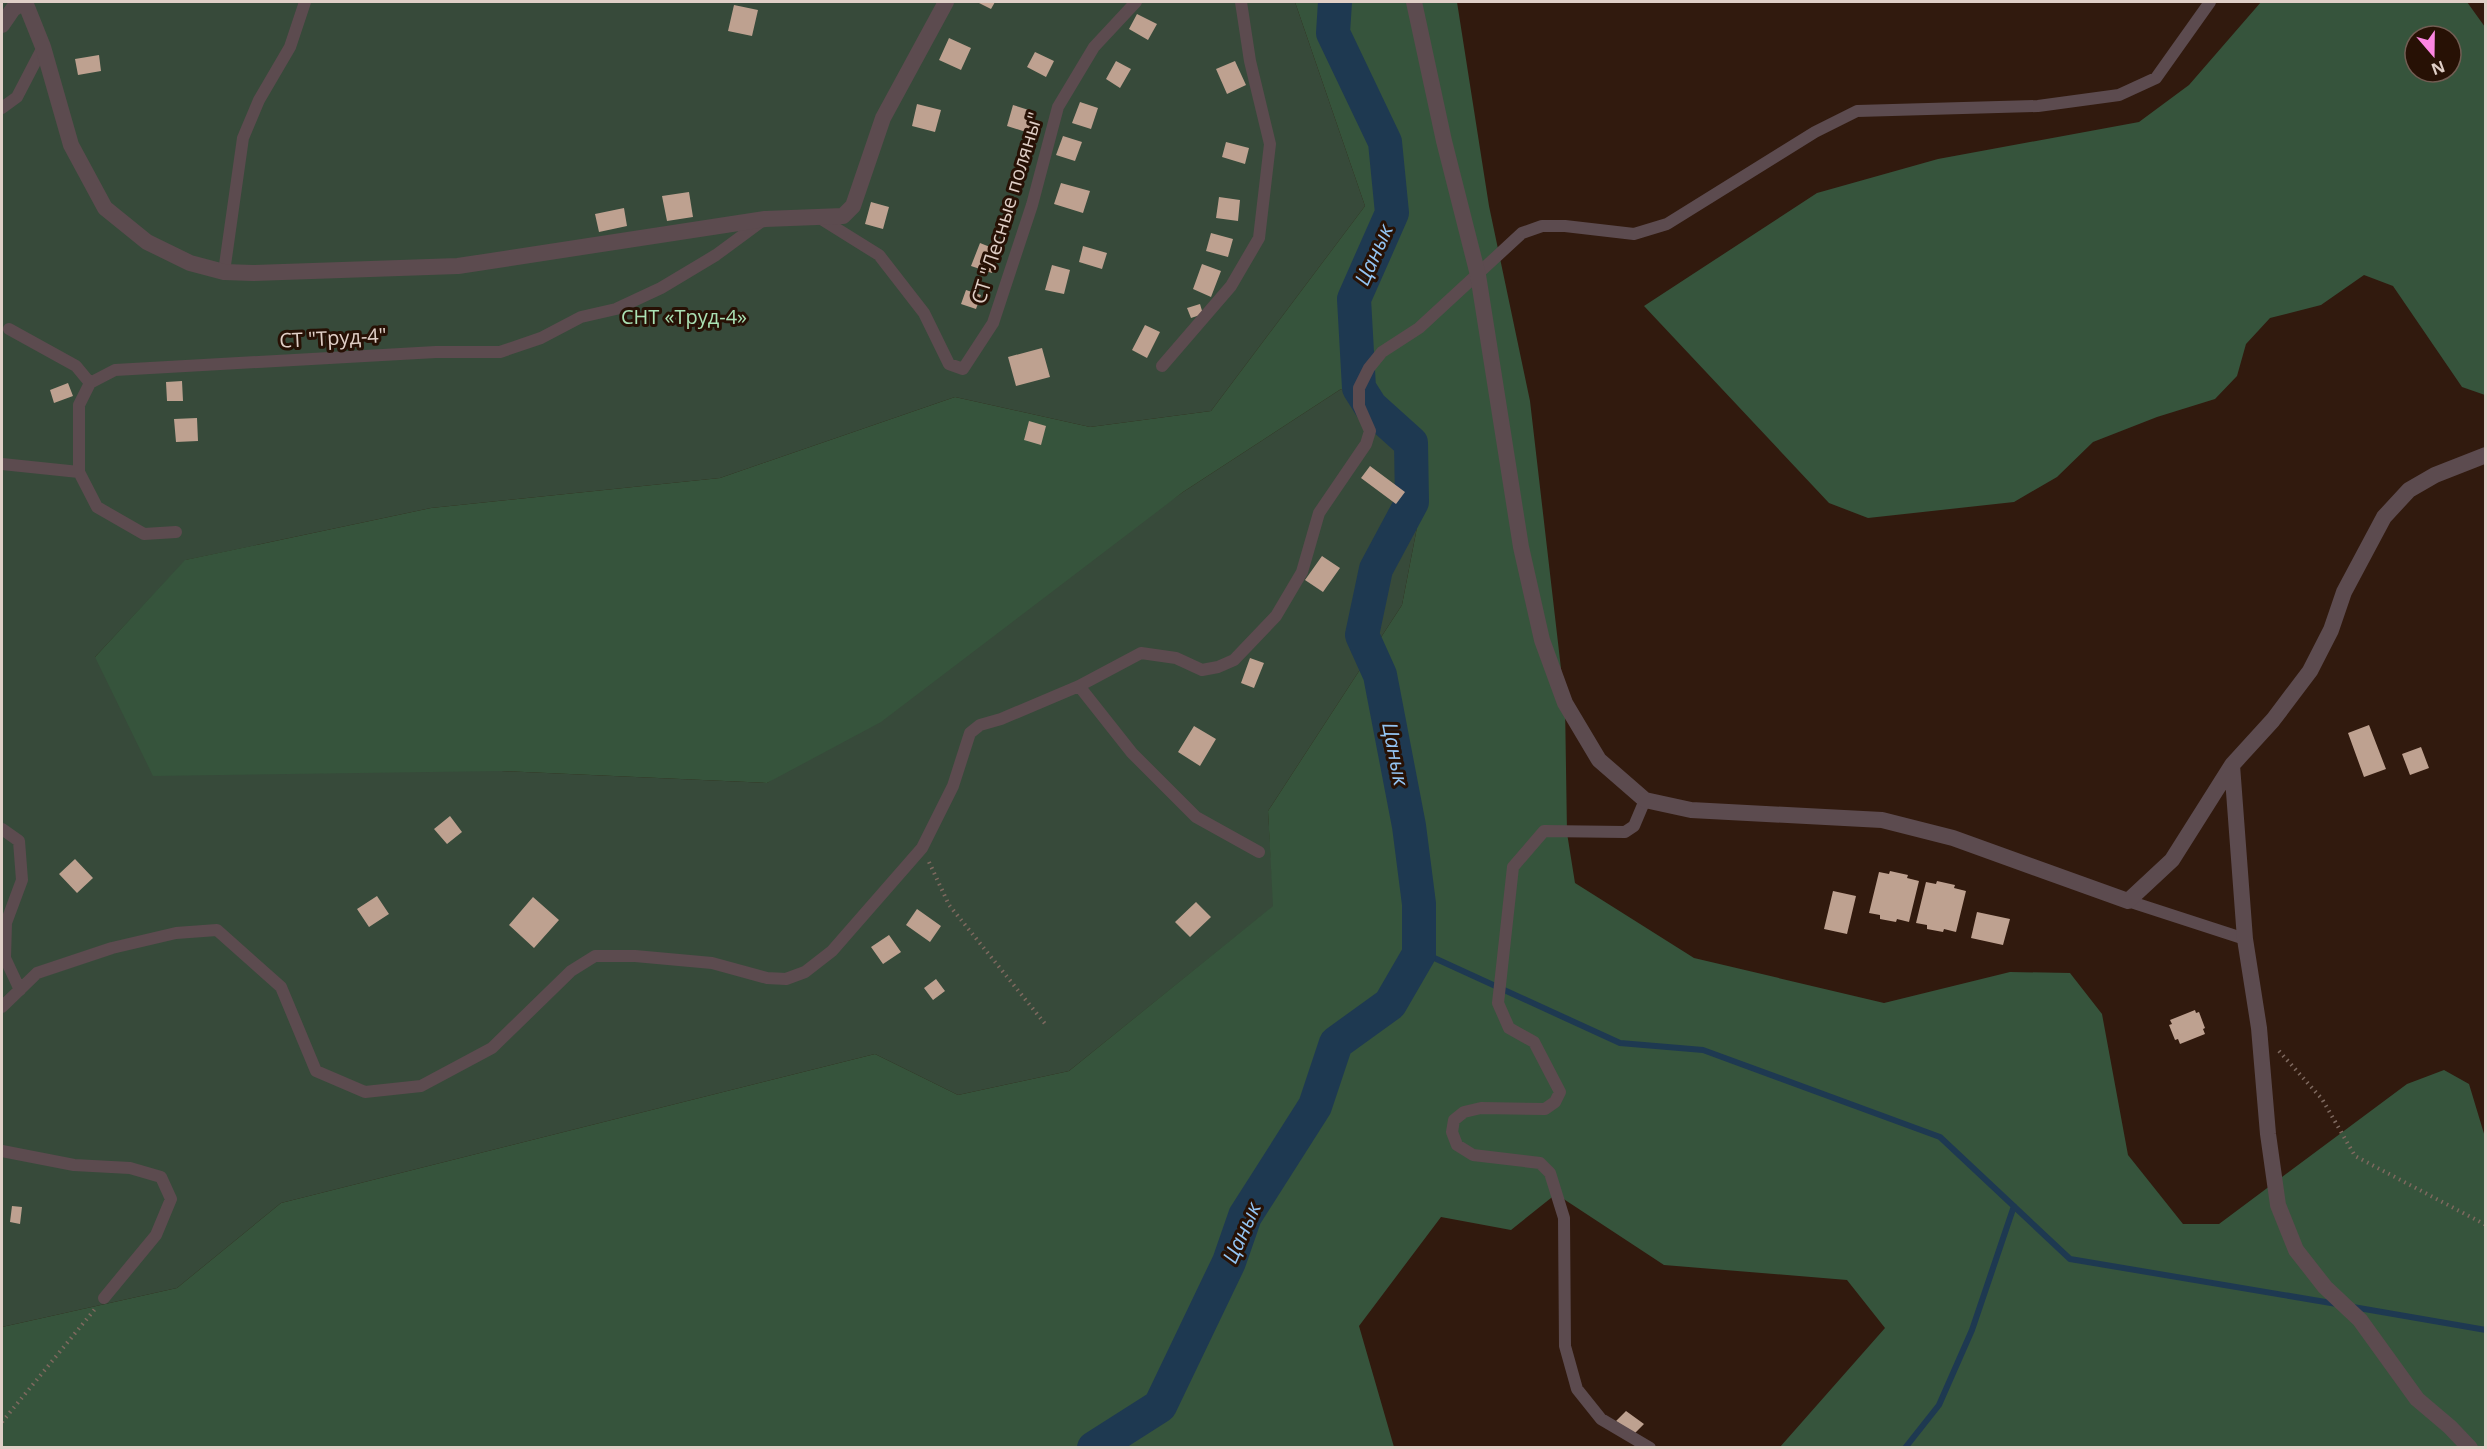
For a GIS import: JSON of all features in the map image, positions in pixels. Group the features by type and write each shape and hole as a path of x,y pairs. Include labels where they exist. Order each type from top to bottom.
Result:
{"street":[{"path":"2,25 13,9 25,2 43,47 71,145 105,208 147,242 190,263 224,272 253,273 458,266 765,219 843,216 853,206 883,118 946,2"},
{"path":"1414,2 1444,141 1478,274 1521,547 1542,640 1565,704 1599,760 1645,800 1691,810 1882,820 1953,838 2128,901 2172,860 2232,765 2273,720 2310,671 2331,630 2344,592 2384,517 2409,490 2435,475 2486,455"},
{"path":"2232,765 2245,939 2259,1028 2268,1134 2278,1205 2296,1250 2325,1287 2360,1320 2417,1399 2450,1427 2470,1448"}],"lane":[{"path":"224,272 243,138 259,100 290,47 305,2"},
{"name":"СТ \"Лесные поляны\"","path":"817,216 879,255 924,313 949,364 963,369 993,323 1032,205 1058,107 1094,47 1136,2"},
{"path":"1162,366 1231,286 1259,238 1270,144 1250,61 1241,2"},
{"path":"2,1007 37,973 112,948 176,933 217,930 281,987 316,1071 364,1092 421,1086 492,1048 571,971 595,956 635,956 712,963 767,978 786,979 805,972 832,951 922,848 953,786 970,733 980,725 1001,719 1079,687 1141,653 1176,658 1202,670 1218,667 1234,660 1276,616 1302,572 1319,513 1366,444 1370,431 1359,406 1359,388 1369,368 1382,352 1419,328 1522,233 1542,226 1565,226 1634,234 1666,224 1815,132 1857,111 2038,106 2119,94 2156,78 2210,2"},
{"path":"2,108 17,97 43,47"},
{"name":"СТ \"Труд-4\"","path":"90,384 115,370 436,352 500,352 541,338 581,316 616,309 661,288 716,255 765,219"},
{"path":"9,329 76,366 90,384 79,405 79,472 97,507 144,534 176,532"},
{"path":"2,464 79,472"},
{"path":"1079,687 1132,753 1196,817 1259,852"},
{"path":"1645,800 1634,826 1625,832 1544,831 1513,867 1498,1003 1509,1028 1534,1042 1560,1092 1555,1102 1545,1109 1480,1108 1464,1112 1454,1120 1452,1132 1457,1145 1473,1155 1540,1164 1550,1173 1564,1218 1565,1346 1577,1389 1601,1419 1650,1448"},
{"path":"2,828 19,842 22,880 6,923 5,958 20,990"},
{"path":"2128,901 2245,939"},
{"path":"2,1151 74,1165 130,1168 161,1178 171,1199 156,1235 104,1298"}],"path":[{"path":"922,848 949,905 1046,1025"},
{"path":"2259,1028 2322,1099 2355,1156 2486,1225"},
{"path":"2,1422 104,1298"}],"green space":[{"name":"СНТ «Труд-4»","path":"2,2 1295,2 1365,206 1211,411 1090,427 955,397 720,478 431,508 186,560 95,657 501,771 767,783 1183,492 1341,389 1426,481 1402,605 1268,811 1274,906 1069,1071 958,1095 875,1054 281,1203 177,1288 2,1327"},
{"path":"1295,2 1457,2 1489,206 1530,401 1565,703 1567,833 1575,883 1694,958 1884,1003 2010,972 2070,973 2102,1014 2128,1155 2183,1224 2219,1224 2407,1084 2444,1070 2469,1084 2485,1137 2485,1447 1780,1447 1885,1328 1847,1280 1664,1265 1556,1194 1511,1230 1441,1217 1359,1326 1394,1447 2,1447 2,1327 177,1288 281,1203 875,1054 958,1095 1069,1071 1273,906 1268,811 1402,605 1426,481 1341,389 1183,492 881,722 767,783 501,771 153,776 95,657 185,560 431,508 720,478 955,397 1090,427 1211,411 1365,206"},
{"path":"2261,2 2467,2 2485,27 2485,395 2462,387 2393,286 2364,275 2321,305 2270,318 2246,344 2237,376 2215,399 2157,417 2093,442 2057,477 2014,502 1868,518 1829,503 1644,306 1817,193 1938,159 2139,122 2189,85"}],"building":[{"path":"977,2 995,2 991,9"},
{"path":"734,5 758,10 752,36 728,31"},
{"path":"1137,14 1157,24 1148,40 1129,29"},
{"path":"949,38 971,48 961,70 939,60"},
{"path":"1035,52 1054,61 1046,77 1027,67"},
{"path":"99,55 101,71 78,75 75,59"},
{"path":"1116,61 1131,69 1120,88 1106,79"},
{"path":"1235,61 1246,85 1227,94 1216,69"},
{"path":"1080,102 1098,108 1091,129 1072,123"},
{"path":"917,104 941,110 935,132 912,126"},
{"path":"1013,105 1035,112 1029,133 1007,126"},
{"path":"1063,136 1082,142 1075,161 1056,155"},
{"path":"1226,142 1249,148 1245,164 1222,157"},
{"path":"1061,183 1090,191 1083,213 1054,204"},
{"path":"689,192 693,217 667,221 662,196"},
{"path":"1219,197 1240,200 1238,221 1216,218"},
{"path":"871,202 889,207 883,229 865,224"},
{"path":"624,208 627,226 599,232 595,214"},
{"path":"1211,233 1233,239 1228,257 1206,251"},
{"path":"980,243 1000,251 992,273 971,266"},
{"path":"1083,246 1107,253 1102,269 1079,262"},
{"path":"1202,264 1221,271 1211,297 1193,289"},
{"path":"1052,265 1070,270 1064,294 1045,290"},
{"path":"966,290 981,295 976,309 961,304"},
{"path":"1200,304 1203,314 1191,318 1187,308"},
{"path":"1145,325 1160,332 1147,358 1132,350"},
{"path":"1042,348 1050,377 1016,386 1008,357"},
{"path":"182,381 183,401 167,401 166,382"},
{"path":"68,383 73,396 54,403 50,390"},
{"path":"197,418 198,441 176,442 174,419"},
{"path":"1029,421 1046,426 1041,445 1024,440"},
{"path":"1370,466 1405,492 1396,504 1361,478"},
{"path":"1322,556 1340,568 1323,592 1305,580"},
{"path":"1250,658 1264,663 1254,688 1241,683"},
{"path":"2369,725 2386,769 2364,777 2348,733"},
{"path":"1194,726 1216,739 1200,766 1178,752"},
{"path":"2421,747 2429,768 2410,775 2402,754"},
{"path":"450,816 462,832 447,844 434,829"},
{"path":"75,859 93,878 77,893 59,874"},
{"path":"1890,871 1908,875 1907,878 1919,881 1909,922 1880,919 1880,915 1869,913 1879,872 1889,874"},
{"path":"1937,881 1955,885 1954,888 1966,891 1956,932 1927,929 1927,925 1916,923 1926,882 1936,884"},
{"path":"1833,891 1856,896 1847,934 1824,929"},
{"path":"377,896 389,914 369,927 357,909"},
{"path":"533,897 559,920 534,948 509,925"},
{"path":"1196,902 1211,917 1190,937 1175,922"},
{"path":"917,909 941,926 930,942 906,925"},
{"path":"1977,912 2010,919 2003,945 1971,938"},
{"path":"889,935 901,952 883,964 871,947"},
{"path":"936,979 945,991 933,1000 924,988"},
{"path":"2195,1010 2196,1013 2199,1012 2205,1034 2180,1044 2178,1039 2175,1040 2169,1025 2172,1024 2170,1020"},
{"path":"12,1206 22,1207 20,1224 10,1222"},
{"path":"1626,1411 1644,1424 1634,1434 1616,1421"}],"waterway":[{"name":"Цанык","path":"1094,1448 1160,1406 1229,1262 1245,1216 1315,1106 1336,1043 1390,1004 1419,954 1419,904 1409,826 1380,675 1362,635 1376,569 1412,502 1411,443 1371,407 1359,388 1354,299 1392,213 1385,142 1333,33 1335,2"},
{"path":"1419,951 1620,1043 1703,1050 1940,1137 2070,1259 2337,1304"},
{"path":"1905,1448 1939,1405 1972,1330 2014,1206"},
{"path":"2353,1307 2486,1330"}]}
